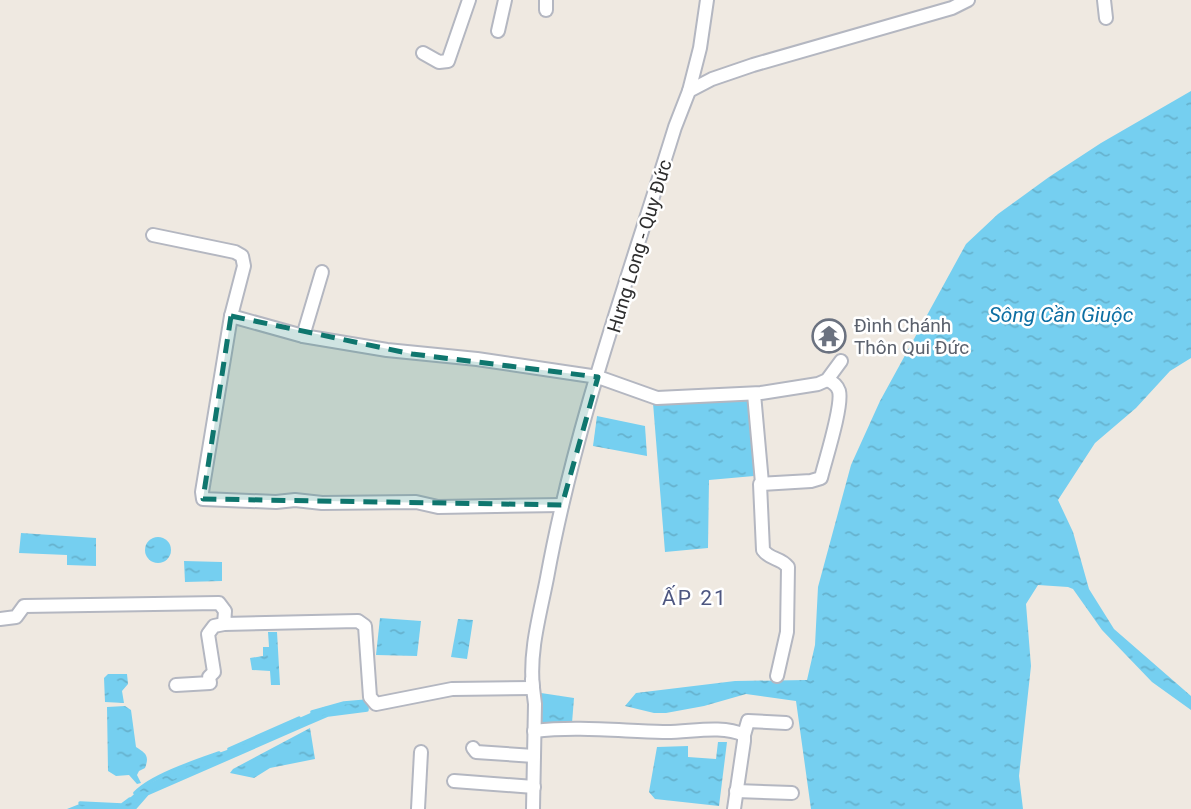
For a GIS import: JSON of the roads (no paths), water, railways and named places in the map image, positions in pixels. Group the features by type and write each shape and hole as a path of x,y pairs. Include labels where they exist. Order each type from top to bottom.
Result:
{"street":[{"path":"423,53 439,62 448,61 469,0"},
{"path":"498,31 505,0"},
{"name":"Hưng Long - Quy Đức","path":"533,809 534,704 531,666 562,505 598,377 671,140 689,91 700,48 707,0"},
{"path":"689,91 712,79 951,8 968,0"},
{"path":"1104,0 1106,18"},
{"path":"153,235 235,252 242,256 244,267 231,316 203,499 322,503 416,502 438,507 562,505"},
{"path":"303,336 322,272"},
{"path":"231,316 303,336 412,354 477,359 598,377 657,398 754,394 827,380 832,382 840,393 838,413 821,478 811,481 762,483"},
{"path":"827,380 841,361"},
{"path":"754,394 762,483 763,550 766,555 782,560 788,567 787,632 777,676"},
{"path":"0,619 16,617 24,606 219,603 225,611 223,624"},
{"path":"176,685 210,683 209,677 214,672 208,634 214,626 361,621 365,626 370,697 376,704 452,689 532,683"},
{"path":"734,809 748,721 786,723"},
{"path":"534,731 716,731 744,735"},
{"path":"472,748 476,752 534,756"},
{"path":"418,809 421,752"},
{"path":"454,781 534,787"},
{"path":"736,791 792,793"}],"water":[{"name":"Sông Cần Giuộc","path":"1191,91 1191,358 1170,371 1136,408 1095,443 1058,500 1073,532 1089,589 1114,629 1191,696 1191,710 1152,682 1102,630 1073,589 1038,585 1026,604 1031,666 1019,776 1023,809 811,809 796,701 746,694 666,713 625,706 636,693 735,681 807,680 815,645 818,587 851,465 880,401 966,244 998,214 1049,177 1101,143"},
{"path":"748,400 754,476 709,480 708,548 665,552 653,403"},
{"path":"597,416 645,426 647,456 593,446"},
{"path":"21,533 96,538 96,566 67,565 67,555 19,553"},
{"path":"158,537 167,541 171,550 167,559 158,563 149,559 145,550 149,541"},
{"path":"184,561 222,562 222,581 185,582"},
{"path":"380,618 421,621 417,656 376,655"},
{"path":"458,619 473,620 467,659 451,657"},
{"path":"268,632 277,632 280,685 271,685 270,671 252,670 250,658 263,656 263,647 269,647"},
{"path":"108,674 127,674 128,684 122,691 124,703 105,702 104,678"},
{"path":"541,693 574,698 572,723 541,722"},
{"path":"367,701 367,710 328,715 147,794 134,809 67,809 82,803 122,805 142,787 185,765 227,750 324,707"},
{"path":"125,706 131,710 136,747 147,757 145,768 137,775 141,783 137,784 129,775 116,776 108,771 107,707"},
{"path":"310,728 315,759 270,768 254,778 230,773 233,769"},
{"path":"718,742 727,742 719,806 655,799 649,792 657,747 688,746 688,757 716,759"}],"waterway":[{"path":"134,809 147,794 328,715 367,710 367,701 344,703 312,712"},
{"path":"229,749 299,718"},
{"path":"135,793 163,775 219,753"},
{"path":"80,803 122,805 130,799"},
{"path":"79,809 93,809"}],"place":[{"name":"Đình Chánh Thôn Qui Đức","path":"829,336"}],"district":[{"name":"ẤP 21","path":"695,598"}]}
